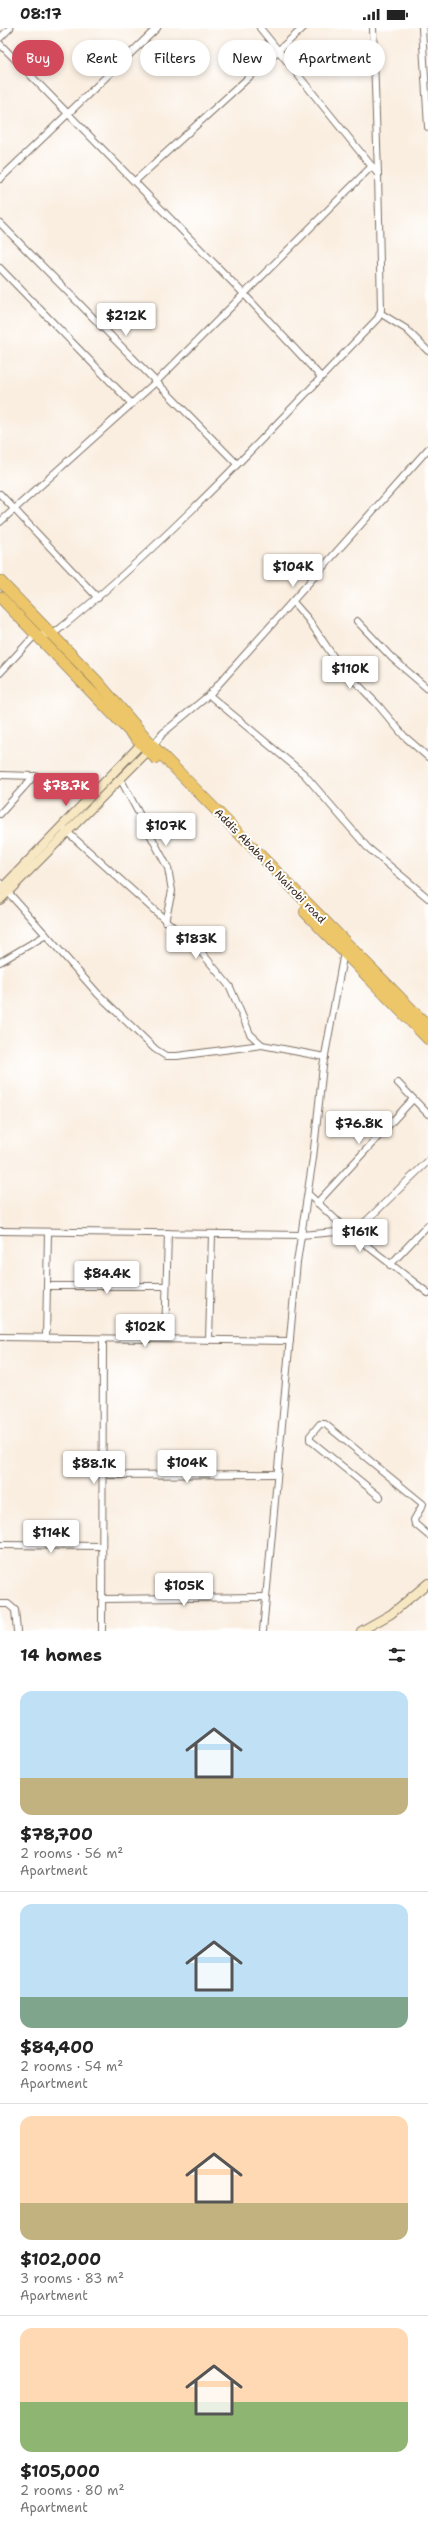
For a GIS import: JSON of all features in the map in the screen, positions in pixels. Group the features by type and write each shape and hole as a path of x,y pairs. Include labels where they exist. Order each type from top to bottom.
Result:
{"highway":[{"name":"Addis Ababa to Nairobi road","path":"0,581 96,680 147,745 428,1039"},
{"name":"Addis Ababa to Nairobi road","path":"0,597 428,1026"}],"main road":[{"path":"3,888 68,833 121,780 147,745"},
{"path":"0,900 3,888 61,826 98,787 147,745"},
{"path":"361,1631 390,1614 428,1583"}],"street":[{"path":"0,38 10,28"},
{"path":"0,179 157,28"},
{"path":"260,28 378,174"},
{"path":"134,181 303,28"},
{"path":"0,673 36,634 52,635 98,598 237,464 378,318 382,302 373,28"},
{"path":"422,28 428,127"},
{"path":"0,44 244,294 321,377"},
{"path":"0,522 157,381 372,166"},
{"path":"0,223 237,464"},
{"path":"0,268 132,404"},
{"path":"380,313 406,329 428,351"},
{"path":"147,745 209,695 428,449"},
{"path":"0,494 98,598"},
{"path":"293,602 308,619 339,665 378,705 404,736 428,757"},
{"path":"357,621 392,658 428,690"},
{"path":"209,695 304,774 367,847 428,898"},
{"path":"147,745 163,733"},
{"path":"0,775 34,776 98,787"},
{"path":"0,814 34,776"},
{"path":"121,780 168,868 172,891 165,921"},
{"path":"61,826 202,953 230,987 250,1034 262,1045"},
{"path":"3,888 98,994 155,1049 166,1056 177,1056 262,1045 325,1057"},
{"path":"0,962 46,935"},
{"path":"263,1631 301,1235 308,1194 325,1057 344,952"},
{"path":"398,1083 428,1114"},
{"path":"317,1203 414,1099"},
{"path":"0,1231 301,1235 348,1231 360,1227 428,1161"},
{"path":"308,1194 348,1231 390,1265 427,1291"},
{"path":"390,1265 428,1225"},
{"path":"46,1338 48,1232"},
{"path":"165,1340 168,1233"},
{"path":"209,1340 212,1234"},
{"path":"47,1286 166,1286"},
{"path":"0,1337 290,1341"},
{"path":"102,1631 103,1339"},
{"path":"380,1497 310,1440 310,1436 320,1424 325,1424 423,1504 422,1509 414,1520 415,1524 428,1535"},
{"path":"102,1472 109,1475 277,1474"},
{"path":"0,1545 102,1546"},
{"path":"102,1599 266,1598"},
{"path":"0,1604 8,1604 15,1610 17,1631"}]}
